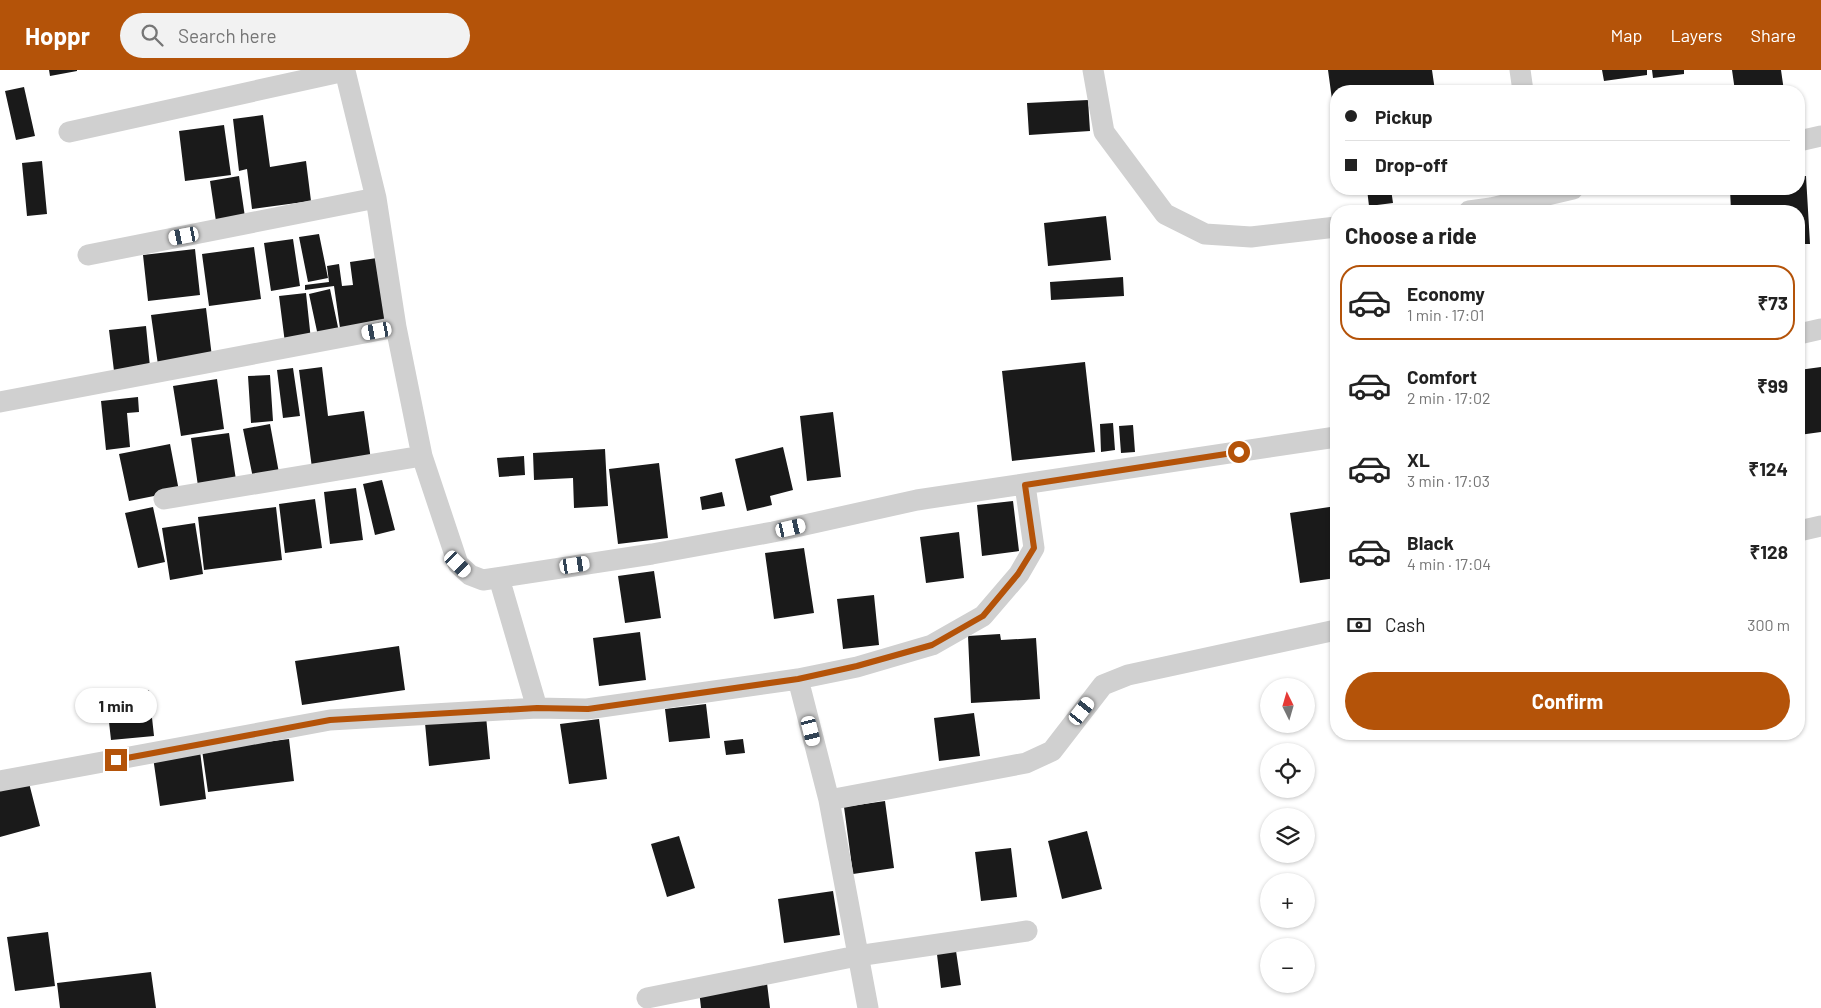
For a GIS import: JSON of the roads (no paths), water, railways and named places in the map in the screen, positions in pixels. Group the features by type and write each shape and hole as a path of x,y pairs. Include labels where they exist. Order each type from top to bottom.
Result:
{"street":[{"path":"1093,70 1104,132 1165,214 1205,234 1251,238 1330,228"},
{"path":"1520,70 1522,85"},
{"path":"69,132 345,71 376,198 396,327 422,456 458,564 470,575 484,580 652,554 773,532 917,500 1330,438"},
{"path":"1805,140 1821,136"},
{"path":"1500,205 1529,195"},
{"path":"88,255 376,198"},
{"path":"0,402 396,327"},
{"path":"1805,332 1821,328"},
{"path":"164,499 422,456"},
{"path":"0,781 330,720 537,708 588,709 798,679 857,666 932,645 983,616 1018,574 1034,548 1025,485"},
{"path":"1805,530 1821,526"},
{"path":"499,578 537,708"},
{"path":"829,800 1026,763 1052,751 1103,685 1128,675 1330,631"},
{"path":"798,679 829,800 868,1008"},
{"path":"647,998 857,956 1027,931"}]}
